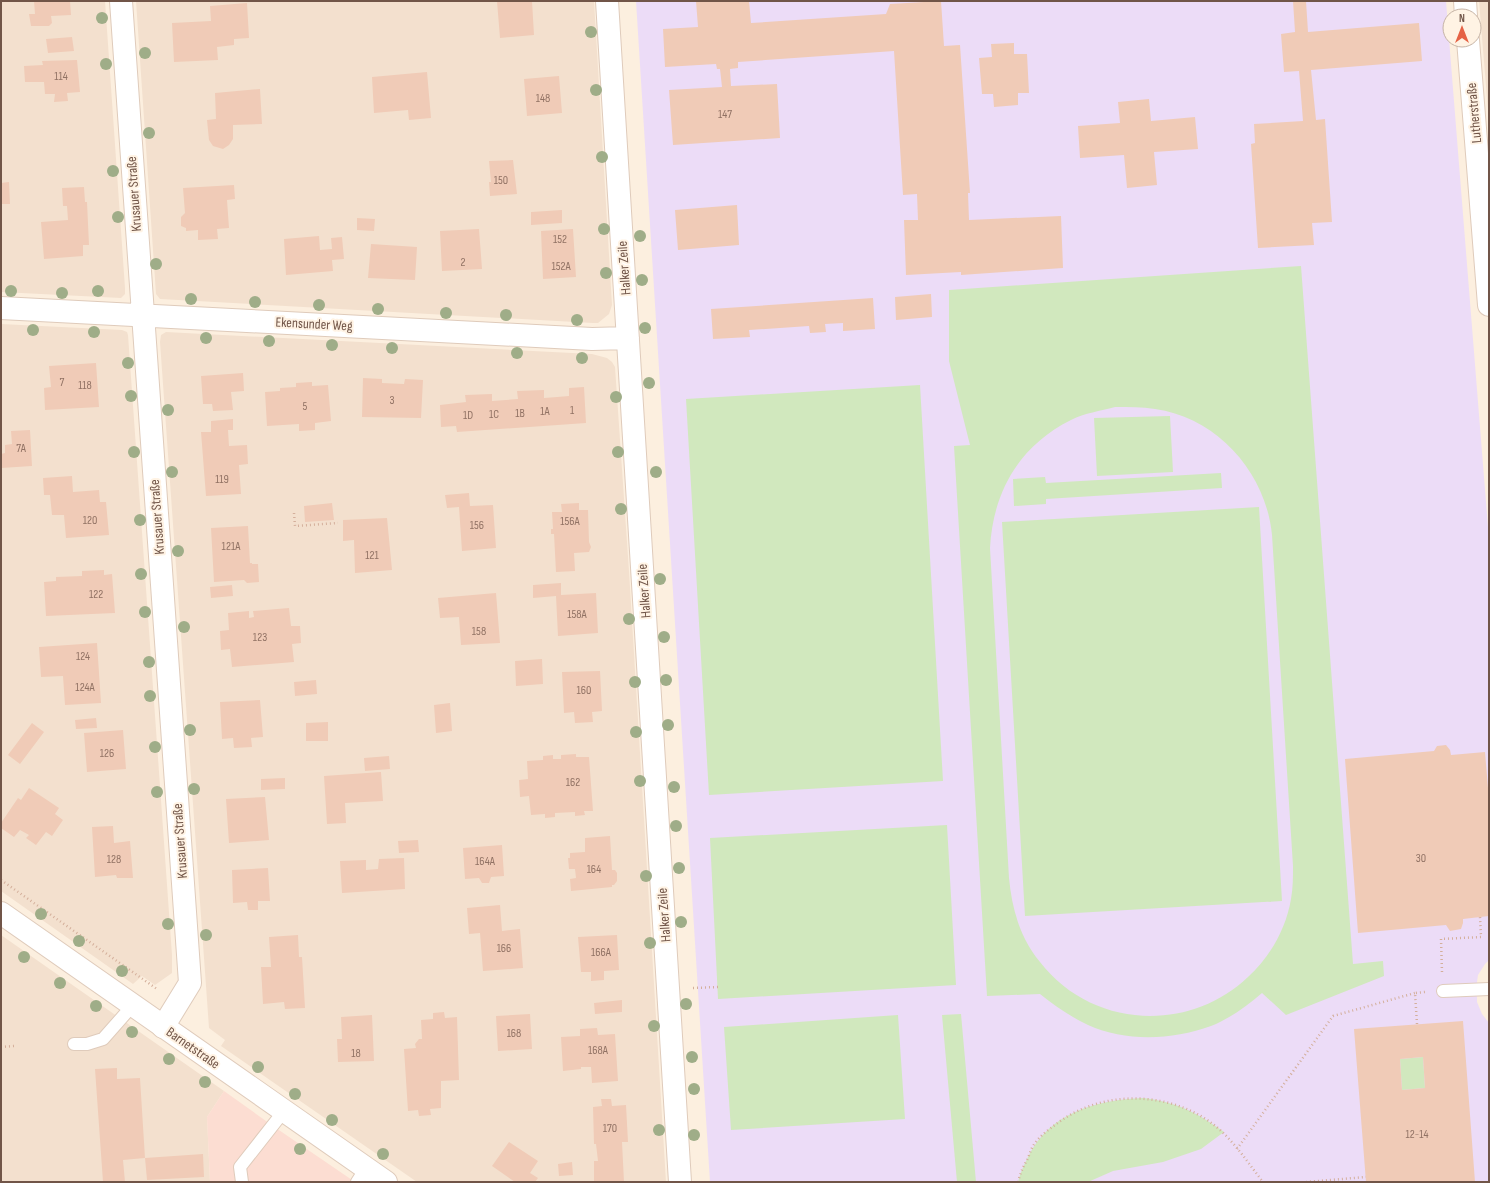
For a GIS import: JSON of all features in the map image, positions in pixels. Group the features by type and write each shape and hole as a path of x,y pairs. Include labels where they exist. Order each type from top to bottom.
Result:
{"street":[{"name":"Krusauer Straße","path":"121,1 190,983 163,1027"},
{"name":"Halker Zeile","path":"607,1 680,1182"},
{"name":"Lutherstraße","path":"1469,48 1489,305"},
{"name":"Ekensunder Weg","path":"1,308 592,339 628,338"},
{"name":"Barnetstraße","path":"1,913 284,1111 361,1175 386,1182"}],"lane":[{"path":"1443,991 1489,989"},
{"path":"74,1044 87,1044 102,1039 133,1005"},
{"path":"242,1182 240,1167 284,1111"}],"path":[{"path":"294,513 295,526 338,523"},
{"path":"1,880 178,1003"},
{"path":"1237,1149 1333,1016 1415,993 1443,991 1441,939 1481,937 1480,917"},
{"path":"691,988 718,987"},
{"path":"1415,993 1417,1024"},
{"path":"1,1047 14,1046"},
{"path":"1018,1182 1020,1174 1034,1144 1052,1127 1074,1112 1098,1104 1122,1099 1142,1098 1163,1100 1186,1108 1204,1118 1224,1132 1263,1182"},
{"path":"1306,1182 1366,1177"}],"shaded area":[{"path":"1,1 105,1 125,288 125,294 121,298 1,292"},
{"path":"136,1 594,1 612,305 609,314 598,323 593,323 160,299 156,294"},
{"path":"636,1 1446,1 1447,8 1442,8 1442,48 1450,48 1489,540 1489,960 1478,975 1477,1002 1482,1014 1489,1023 1489,1182 710,1182"},
{"path":"1479,1 1489,1 1489,122 1482,37 1482,8 1480,8"},
{"path":"1,324 122,330 127,332 128,335 172,955 172,973 155,985 142,976 133,984 1,891"},
{"path":"166,332 592,354 607,358 615,367 629,571 666,1182 417,1182 221,1046 225,1040 209,1028 160,342 161,335"},
{"path":"1,935 224,1091 207,1117 210,1182 1,1182"},
{"path":"224,1091 355,1182 210,1182 207,1117"}],"green space":[{"path":"1301,266 1353,964 1383,961 1384,976 1286,1015 1262,993 1238,1012 1211,1026 1181,1034 1149,1037 1118,1034 1088,1025 1063,1011 1040,994 987,996 954,446 970,445 949,361 949,290","holes":["1115,407 1150,408 1178,414 1199,424 1218,436 1235,452 1249,470 1260,490 1268,512 1272,535 1293,866 1292,891 1289,910 1276,942 1263,961 1248,977 1224,995 1197,1008 1169,1015 1141,1016 1112,1011 1086,1000 1061,984 1033,953 1022,933 1012,901 1009,878 990,548 992,527 1003,490 1012,473 1023,457 1037,443 1071,420 1087,414"]},
{"path":"920,385 943,781 709,795 686,399"},
{"path":"1170,416 1173,472 1097,476 1094,418"},
{"path":"1221,473 1222,488 1046,499 1046,504 1014,506 1013,479 1045,477 1046,483"},
{"path":"1259,507 1282,901 1025,916 1002,522"},
{"path":"947,825 956,985 718,999 710,838"},
{"path":"961,1014 976,1182 957,1182 942,1015"},
{"path":"898,1015 905,1119 731,1130 724,1027"},
{"path":"1423,1057 1425,1088 1402,1090 1400,1059"},
{"path":"1143,1098 1166,1102 1186,1109 1224,1132 1201,1149 1163,1162 1113,1171 1088,1182 1018,1182 1025,1163 1037,1142 1049,1129 1062,1119 1076,1111 1092,1106 1126,1099"}],"building":[{"path":"34,1 70,1 71,15 51,16 52,23 49,26 31,26 29,14 35,14"},
{"path":"497,1 532,1 534,35 500,38"},
{"path":"696,1 749,1 751,23 886,14 890,4 941,1 944,46 960,45 970,193 968,193 969,220 1061,216 1063,268 961,275 961,272 906,275 904,220 918,220 917,194 903,195 894,51 738,62 738,68 730,69 731,86 777,84 780,138 673,145 669,90 722,87 720,69 717,69 716,64 665,67 663,29 698,27"},
{"path":"1293,1 1306,1 1308,32 1419,23 1422,61 1311,70 1316,120 1325,119 1332,222 1312,223 1314,245 1258,248 1251,144 1255,143 1254,124 1303,121 1299,71 1284,72 1281,34 1295,32"},
{"path":"247,3 249,38 234,39 234,45 217,47 218,60 174,62 172,23 211,21 210,6"},
{"path":"72,37 74,51 48,53 46,39"},
{"path":"1014,43 1014,54 1027,54 1029,93 1018,93 1018,105 994,107 993,94 982,94 979,58 992,57 991,44"},
{"path":"77,60 80,92 67,93 68,101 54,102 55,94 45,94 44,82 25,82 24,66 43,65 42,61"},
{"path":"427,72 431,118 409,120 408,110 374,113 372,77"},
{"path":"559,76 562,113 527,116 524,79"},
{"path":"260,89 262,124 233,125 233,139 229,145 223,149 213,146 209,140 207,120 216,119 215,93"},
{"path":"1149,99 1151,121 1195,117 1198,149 1154,152 1157,185 1127,188 1124,155 1080,158 1078,126 1120,123 1118,102"},
{"path":"513,160 517,194 490,196 489,182 491,182 489,161"},
{"path":"9,182 10,204 1,204 1,183"},
{"path":"234,185 235,199 227,200 229,228 217,229 218,239 198,240 198,230 186,231 186,228 181,226 181,217 185,213 183,188"},
{"path":"84,187 85,202 87,202 89,245 83,245 83,256 44,259 41,222 68,220 67,206 63,206 62,188"},
{"path":"737,205 739,245 678,250 675,210"},
{"path":"562,210 562,223 531,225 531,212"},
{"path":"357,218 375,219 374,231 357,230"},
{"path":"479,229 482,269 442,271 440,231"},
{"path":"573,229 576,277 543,279 541,231"},
{"path":"319,236 320,250 332,249 331,238 342,237 344,259 332,260 333,271 286,275 284,239"},
{"path":"371,244 417,247 415,280 368,278"},
{"path":"931,294 932,317 896,320 895,297"},
{"path":"873,298 875,329 843,331 843,323 825,324 826,332 810,333 809,326 749,330 750,337 713,339 711,309"},
{"path":"96,363 99,407 45,410 44,388 51,387 49,366"},
{"path":"243,373 244,391 231,392 233,410 213,411 212,404 203,404 201,376"},
{"path":"363,378 382,379 382,383 404,384 405,379 423,380 421,418 362,417"},
{"path":"312,382 312,386 328,385 331,421 315,423 315,430 299,431 299,424 267,426 265,392 280,391 280,388 296,387 296,383"},
{"path":"584,387 586,423 457,432 456,426 441,427 440,405 466,402 465,395 492,394 492,401 518,399 517,391 544,390 544,398 569,396 569,388"},
{"path":"233,419 233,430 228,430 229,446 247,445 248,464 239,465 241,494 206,496 201,432 211,432 211,421"},
{"path":"30,430 32,466 1,468 1,454 5,453 5,445 12,444 11,431"},
{"path":"72,476 73,492 99,490 100,502 106,502 109,535 66,538 64,515 52,515 50,495 44,495 43,478"},
{"path":"469,493 470,506 493,505 496,548 462,551 459,507 447,508 445,495"},
{"path":"332,503 334,520 305,522 304,506"},
{"path":"579,503 579,510 588,510 589,542 591,547 589,552 574,553 575,571 556,572 554,534 551,534 551,529 553,529 552,512 562,512 561,504"},
{"path":"387,518 392,570 355,573 354,540 343,541 343,520"},
{"path":"248,526 250,563 258,564 259,582 247,583 244,580 214,582 211,528"},
{"path":"104,570 104,575 112,574 115,613 46,616 44,582 56,581 56,577 82,576 82,571"},
{"path":"561,583 561,595 596,593 598,633 558,636 556,596 533,598 533,585"},
{"path":"232,585 233,596 211,598 210,587"},
{"path":"496,593 500,643 461,645 459,617 440,618 438,598"},
{"path":"289,608 291,626 300,626 301,643 292,644 294,662 232,667 230,649 221,650 220,631 229,630 228,613 249,611 249,618 254,617 253,611"},
{"path":"97,643 101,703 65,705 63,676 41,677 39,647"},
{"path":"542,659 543,684 516,686 515,661"},
{"path":"600,671 602,711 592,712 593,722 575,723 574,712 564,713 562,672"},
{"path":"316,680 317,694 295,696 294,682"},
{"path":"260,700 263,737 251,738 252,747 234,748 233,738 222,739 220,702"},
{"path":"450,703 452,731 436,733 434,705"},
{"path":"96,718 97,728 76,729 75,720"},
{"path":"328,722 328,741 306,741 306,723"},
{"path":"32,723 44,732 20,764 8,755"},
{"path":"123,730 126,769 87,772 84,733"},
{"path":"1446,745 1450,750 1451,755 1485,752 1489,800 1489,916 1463,919 1461,929 1450,931 1446,925 1358,933 1345,759 1434,751 1437,746"},
{"path":"576,754 576,757 589,757 593,811 584,811 585,815 575,816 575,812 555,813 555,817 545,818 545,814 531,815 529,796 520,797 519,780 528,779 527,761 543,760 543,756 553,755 553,759 561,759 561,755"},
{"path":"389,756 390,769 365,771 364,758"},
{"path":"381,772 383,801 345,803 346,823 327,824 324,776"},
{"path":"285,778 285,789 261,790 261,779"},
{"path":"29,788 59,808 55,814 63,820 52,836 46,832 36,845 26,838 29,835 20,830 14,837 1,828 1,823 18,798 21,800"},
{"path":"265,797 269,840 229,843 226,799"},
{"path":"113,826 114,843 130,841 133,878 117,878 116,875 95,877 92,827"},
{"path":"610,836 612,870 615,870 617,873 617,881 614,885 612,885 612,887 571,891 570,879 576,878 575,869 569,869 568,858 570,858 570,853 585,852 585,838"},
{"path":"418,840 419,852 399,853 398,841"},
{"path":"502,845 504,876 491,877 489,883 482,883 479,878 465,879 463,848"},
{"path":"404,858 405,889 342,893 340,861 366,860 366,870 378,869 379,859"},
{"path":"268,868 270,901 258,901 258,910 248,910 247,902 233,903 232,870"},
{"path":"500,905 502,931 520,929 523,968 483,971 480,933 469,934 467,908"},
{"path":"298,935 299,957 302,957 305,1008 285,1009 284,1002 263,1004 261,967 271,967 269,937"},
{"path":"617,935 619,970 604,971 604,980 591,981 591,972 581,972 578,937"},
{"path":"622,1000 622,1012 595,1014 594,1003"},
{"path":"444,1012 445,1018 457,1017 459,1080 441,1081 441,1108 430,1109 431,1115 419,1116 418,1110 408,1111 404,1049 416,1048 415,1044 419,1039 422,1039 421,1020 433,1019 433,1013"},
{"path":"530,1014 532,1049 498,1051 496,1016"},
{"path":"372,1015 374,1061 338,1062 337,1039 342,1039 341,1017"},
{"path":"1463,1021 1475,1182 1366,1182 1354,1029","holes":["1423,1057 1425,1088 1402,1090 1400,1059"]},
{"path":"597,1028 598,1035 615,1034 618,1081 592,1083 591,1067 581,1067 581,1069 563,1071 561,1037 580,1036 580,1029"},
{"path":"117,1068 117,1079 140,1078 145,1158 123,1160 125,1182 103,1182 95,1069"},
{"path":"601,1099 611,1099 612,1106 626,1105 628,1142 622,1142 624,1182 594,1182 594,1161 598,1161 596,1144 594,1144 593,1107 602,1106"},
{"path":"509,1142 538,1161 530,1173 538,1178 535,1182 515,1182 492,1166"},
{"path":"203,1154 204,1177 147,1180 145,1158"},
{"path":"572,1162 573,1175 559,1176 558,1164"}]}
